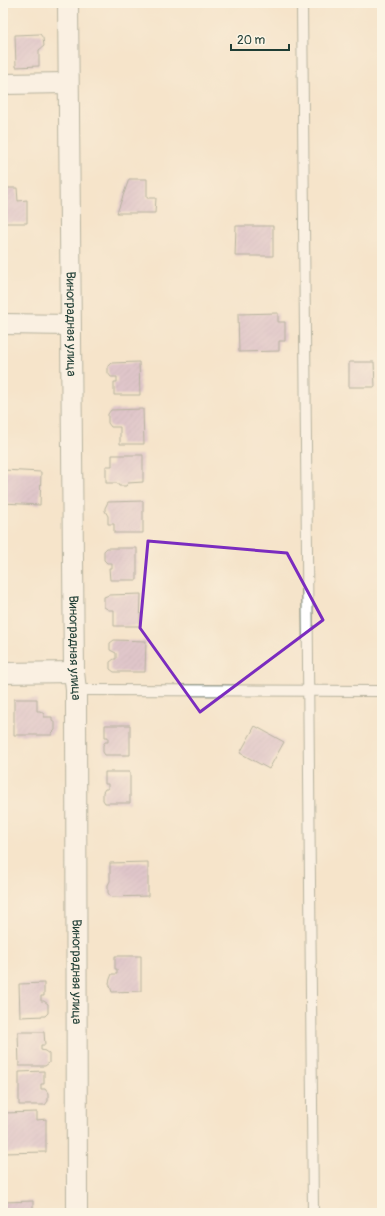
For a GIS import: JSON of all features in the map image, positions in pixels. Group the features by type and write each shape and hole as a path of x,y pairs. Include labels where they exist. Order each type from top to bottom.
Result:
{"street":[{"name":"Виноградная улица","path":"68,3 70,325 75,681 77,1213"},
{"path":"3,84 68,83"},
{"path":"3,324 70,325"},
{"path":"3,673 75,681"}],"lane":[{"path":"302,3 313,1213"},
{"path":"75,681 308,691 382,691"}],"highlighted area":[{"path":"148,541 287,553 323,620 200,712 140,628"}],"building":[{"path":"40,34 43,38 44,46 39,50 39,66 16,67 15,35"},
{"path":"129,179 147,179 147,198 156,198 155,213 117,213"},
{"path":"3,188 17,188 18,201 27,200 27,223 3,223"},
{"path":"236,226 273,226 273,256 235,256"},
{"path":"278,313 278,322 285,322 285,341 279,341 279,351 239,352 238,314"},
{"path":"139,362 140,395 114,395 114,382 117,382 117,377 111,377 108,373 108,366 111,363"},
{"path":"349,362 374,362 375,387 349,387"},
{"path":"143,409 144,444 120,444 120,427 111,427 108,423 108,414 111,410"},
{"path":"112,455 143,455 143,482 128,483 126,486 119,486 117,483 106,483 106,466 112,466"},
{"path":"3,470 41,472 40,505 3,503"},
{"path":"143,501 143,533 114,533 114,524 108,524 108,516 105,511 108,502"},
{"path":"107,548 137,548 137,580 110,580 109,568 112,568 112,563 107,563 104,560 104,551"},
{"path":"141,594 140,626 114,626 114,610 109,610 104,607 104,597 109,595"},
{"path":"114,640 146,641 145,672 114,672 110,669 110,662 116,659 116,653 110,650 110,643"},
{"path":"14,699 37,699 37,711 44,714 44,717 52,717 52,720 55,722 55,730 52,735 14,735"},
{"path":"105,725 130,725 130,755 105,755 103,752 103,745 105,742 108,742 108,737 105,737"},
{"path":"255,726 284,742 269,769 240,753"},
{"path":"105,772 130,772 130,803 105,803 103,800 103,792 105,789 108,789 108,784 105,784"},
{"path":"148,862 148,896 111,897 108,893 110,863"},
{"path":"115,956 141,956 141,991 112,992 109,983 112,974 117,974 117,969 115,969"},
{"path":"44,983 44,996 41,996 41,1001 48,1004 48,1013 45,1016 20,1017 19,984"},
{"path":"18,1032 44,1032 45,1045 41,1045 41,1050 49,1054 49,1063 45,1066 19,1066"},
{"path":"44,1071 44,1084 41,1084 41,1089 45,1089 48,1093 48,1101 45,1105 19,1105 19,1072"},
{"path":"37,1112 37,1120 46,1119 46,1152 3,1153 3,1113"},
{"path":"33,1201 33,1213 3,1213 3,1202"}]}
